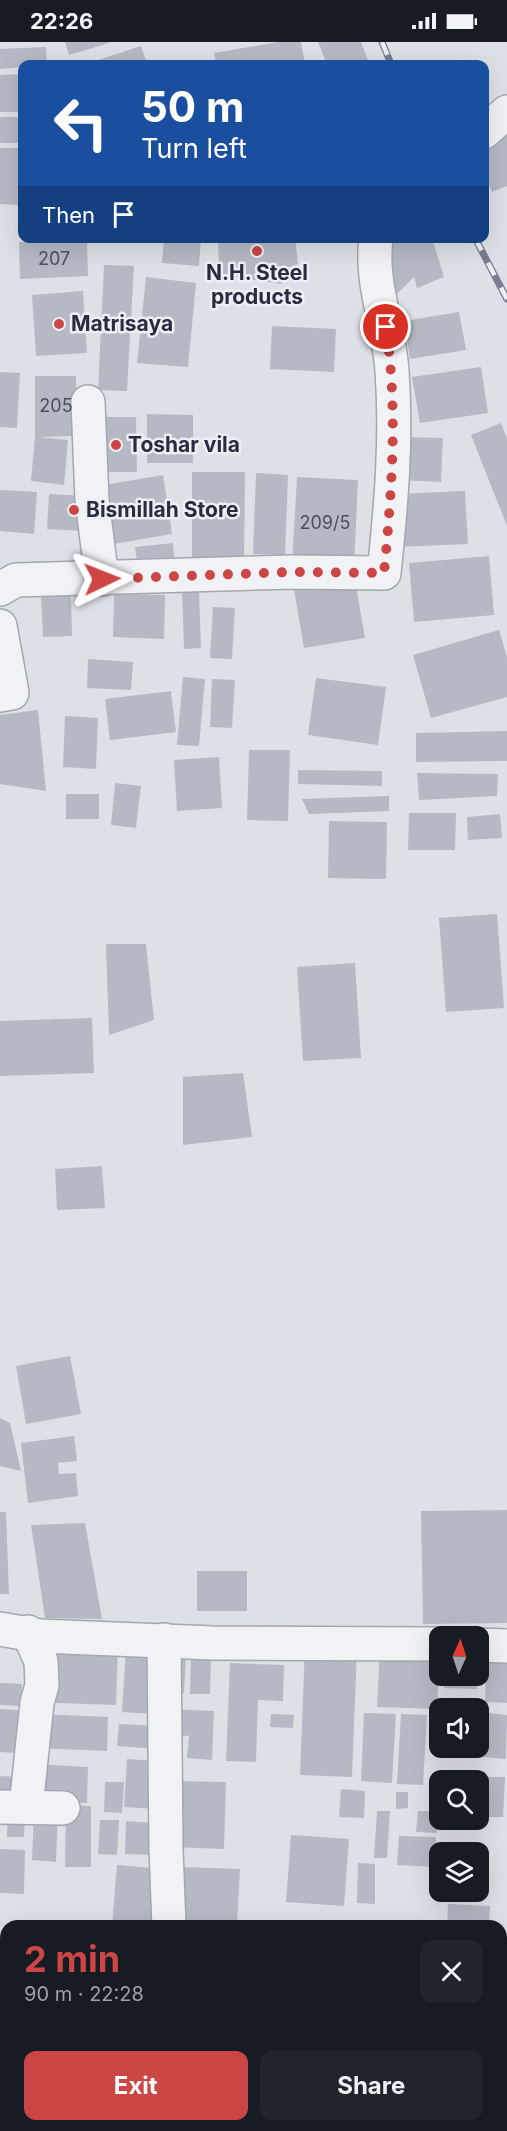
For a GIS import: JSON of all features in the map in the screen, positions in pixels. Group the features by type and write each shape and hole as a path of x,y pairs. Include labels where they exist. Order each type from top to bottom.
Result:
{"street":[{"path":"489,128 507,112"},
{"path":"0,589 16,580 292,572 384,573 394,467 392,370 386,327 375,288 376,243"},
{"path":"88,402 92,500 102,579"},
{"path":"0,626 12,693 0,695"},
{"path":"14,1630 40,1636 213,1643 429,1644"},
{"path":"14,1630 41,1661 42,1685 13,1807 63,1809"},
{"path":"164,1640 169,1920"},
{"path":"489,1645 507,1646"}],"building":[{"path":"65,42 109,42 109,43 69,55"},
{"path":"278,42 301,42 304,60 215,60 214,53"},
{"path":"318,42 361,42 368,60 325,60"},
{"path":"141,46 146,60 98,60"},
{"path":"46,47 47,60 18,60 18,67 0,69 0,49"},
{"path":"18,74 18,112 0,112 0,75"},
{"path":"0,117 18,117 18,143 0,143"},
{"path":"507,136 507,186 492,192 489,184 489,143"},
{"path":"0,148 18,148 18,205 0,204"},
{"path":"19,243 87,243 88,276 20,279"},
{"path":"164,243 201,243 199,266 162,263"},
{"name":"N.H. Steel products","path":"218,243 296,243 298,264 281,270 281,284 219,274"},
{"path":"391,243 434,243 444,277 417,288 414,277 391,300"},
{"path":"104,265 134,266 127,391 98,390"},
{"path":"146,277 196,283 188,367 137,363"},
{"name":"Matrisaya","path":"83,291 87,353 36,356 32,295"},
{"path":"459,312 466,350 410,359 404,321"},
{"path":"272,326 336,329 334,372 270,369"},
{"path":"481,367 488,413 420,423 412,377"},
{"path":"0,372 20,373 17,428 0,427"},
{"path":"35,376 76,376 76,436 38,437 68,440 64,485 31,481 35,437"},
{"path":"147,414 193,415 193,463 147,463"},
{"name":"Toshar vila","path":"95,417 136,417 137,472 96,472"},
{"path":"501,423 507,439 507,526 471,435"},
{"path":"400,437 443,438 441,482 399,480"},
{"path":"192,472 245,472 244,560 192,559"},
{"path":"256,473 288,475 285,555 253,554"},
{"path":"163,475 172,534 114,544 104,485"},
{"path":"297,477 358,480 354,568 292,565"},
{"path":"0,490 37,492 34,534 0,531"},
{"path":"465,491 468,544 398,547 396,494"},
{"path":"49,494 84,496 82,531 47,529"},
{"path":"173,543 175,564 138,569 135,547"},
{"path":"489,556 494,615 414,622 409,563"},
{"path":"355,580 365,638 304,648 294,590"},
{"path":"182,591 199,591 201,648 184,649"},
{"path":"114,594 165,595 164,639 113,637"},
{"path":"71,596 72,636 43,637 41,597"},
{"path":"213,607 235,608 232,659 210,658"},
{"path":"499,630 507,657 507,697 431,718 413,655"},
{"path":"88,659 133,662 131,690 87,688"},
{"path":"183,677 205,679 199,746 177,745"},
{"path":"316,678 386,687 378,745 308,735"},
{"path":"212,679 235,680 232,728 210,727"},
{"path":"171,691 176,732 110,740 105,699"},
{"path":"38,710 46,791 0,784 0,715"},
{"path":"65,716 98,718 96,769 63,767"},
{"path":"507,731 507,761 416,762 416,733"},
{"path":"249,750 290,750 288,821 247,820"},
{"path":"219,757 222,808 177,811 174,760"},
{"path":"298,770 382,771 382,786 298,784"},
{"path":"417,773 498,774 497,796 419,800"},
{"path":"115,783 141,786 136,828 111,825"},
{"path":"66,794 99,794 99,819 66,819"},
{"path":"389,796 389,811 309,814 302,799"},
{"path":"409,813 456,813 455,850 408,850"},
{"path":"500,814 502,838 468,840 467,817"},
{"path":"329,821 387,822 386,879 328,878"},
{"path":"497,914 504,1008 446,1012 439,918"},
{"path":"106,944 146,944 154,1020 109,1035"},
{"path":"355,963 361,1058 303,1061 297,967"},
{"path":"92,1018 94,1073 0,1076 0,1021"},
{"path":"243,1073 252,1137 183,1145 183,1077"},
{"path":"102,1166 105,1208 57,1210 55,1169"},
{"path":"70,1356 81,1414 26,1424 16,1366"},
{"path":"0,1418 10,1423 21,1471 0,1466"},
{"path":"74,1436 77,1461 58,1463 59,1474 76,1473 78,1496 28,1503 21,1443"},
{"path":"507,1510 507,1623 423,1624 421,1511"},
{"path":"0,1512 6,1512 9,1594 0,1594"},
{"path":"85,1523 102,1619 45,1618 31,1525"},
{"path":"197,1571 247,1571 247,1611 197,1611"},
{"path":"58,1641 118,1643 116,1705 56,1703"},
{"path":"380,1645 429,1647 429,1686 438,1686 438,1698 429,1698 429,1709 377,1707"},
{"path":"305,1646 357,1648 352,1777 300,1775"},
{"path":"126,1648 158,1650 154,1714 122,1712"},
{"path":"170,1653 186,1654 184,1693 167,1692"},
{"path":"191,1653 211,1654 210,1694 190,1694"},
{"path":"489,1660 507,1660 507,1703 489,1702 489,1698 485,1698 485,1686 489,1686"},
{"path":"230,1663 284,1665 283,1701 258,1700 256,1762 226,1761"},
{"path":"0,1683 22,1684 21,1706 0,1705"},
{"path":"444,1686 477,1686 477,1689 444,1688"},
{"path":"0,1709 19,1710 16,1753 0,1752"},
{"path":"167,1709 214,1711 212,1760 187,1758 189,1736 166,1734"},
{"path":"364,1713 396,1714 392,1783 361,1781"},
{"path":"489,1713 507,1715 506,1759 489,1758"},
{"path":"39,1714 108,1717 107,1751 37,1748"},
{"path":"271,1714 294,1715 293,1728 270,1727"},
{"path":"401,1714 427,1715 423,1785 397,1784"},
{"path":"119,1724 157,1726 156,1749 117,1746"},
{"path":"127,1759 157,1761 155,1809 124,1807"},
{"path":"35,1764 88,1767 87,1803 34,1802"},
{"path":"0,1776 18,1777 17,1801 0,1800"},
{"path":"489,1777 505,1777 503,1817 489,1817"},
{"path":"174,1781 226,1782 224,1849 172,1847"},
{"path":"105,1782 124,1782 122,1813 104,1812"},
{"path":"341,1789 365,1791 364,1818 339,1817"},
{"path":"396,1792 408,1792 408,1808 396,1809"},
{"path":"66,1805 91,1806 91,1867 65,1867"},
{"path":"8,1811 25,1812 24,1837 7,1837"},
{"path":"34,1811 58,1812 56,1862 32,1860"},
{"path":"377,1811 390,1811 387,1858 374,1858"},
{"path":"418,1811 429,1811 429,1830 437,1830 437,1833 416,1832"},
{"path":"100,1820 119,1820 117,1855 98,1854"},
{"path":"126,1821 152,1823 151,1855 125,1854"},
{"path":"291,1835 349,1839 344,1906 286,1902"},
{"path":"399,1836 436,1837 436,1842 429,1842 429,1867 397,1865"},
{"path":"0,1849 25,1850 24,1894 0,1893"},
{"path":"358,1863 375,1864 375,1904 357,1903"},
{"path":"117,1865 163,1869 159,1920 112,1920"},
{"path":"179,1867 240,1869 237,1920 176,1920"},
{"path":"448,1904 490,1906 489,1920 447,1920"}],"railway":[{"path":"382,42 389,60"},
{"path":"478,243 507,299"}],"place":[{"name":"N.H. Steel products","path":"257,251"},
{"name":"Matrisaya","path":"59,324"},
{"name":"Toshar vila","path":"116,445"},
{"name":"Bismillah Store","path":"74,510"}],"route":[{"path":"102,579 292,572 384,573 394,467 392,370 386,327"}]}
